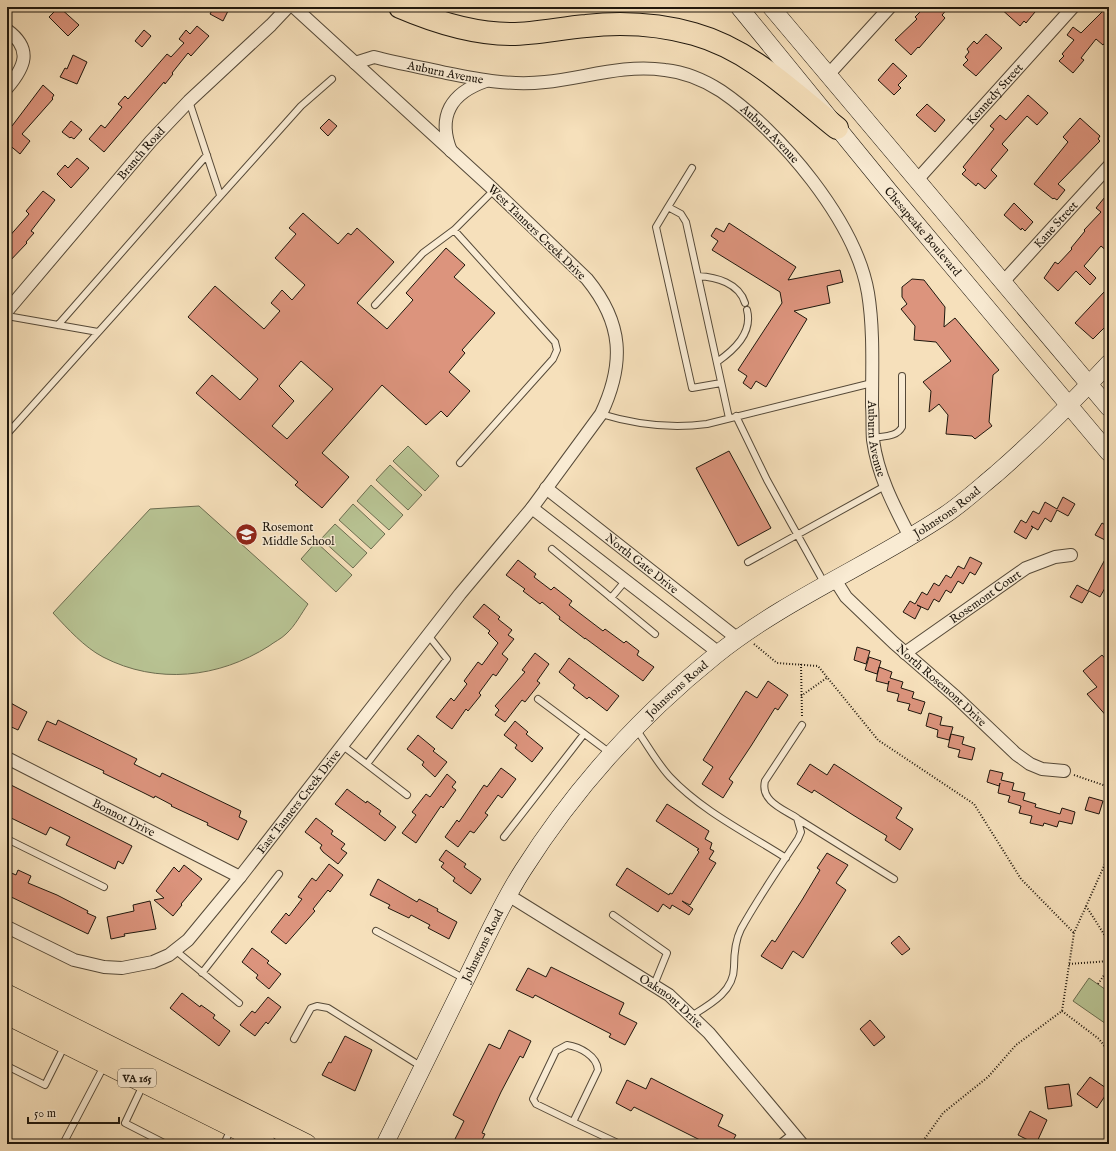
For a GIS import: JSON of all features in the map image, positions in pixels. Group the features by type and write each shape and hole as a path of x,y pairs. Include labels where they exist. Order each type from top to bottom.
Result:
{"highway":[{"path":"400,7 447,24 482,32 510,34 539,33 612,23 668,28 695,34 721,44 768,70 837,128"}],"main road":[{"name":"Chesapeake Boulevard","path":"739,7 837,128 1109,453"},
{"path":"772,7 1109,408"},
{"name":"Johnstons Road","path":"385,1144 508,895 544,838 580,789 610,753 680,684 719,653 746,641 794,601 910,537 966,499 1038,437 1109,363"},
{"name":"VA 165","path":"7,994 69,1035 105,1063 148,1074"},
{"name":"VA 165","path":"7,1015 69,1035 148,1074 266,1144"},
{"name":"VA 165","path":"234,1124 307,1144"}],"street":[{"name":"Branch Road","path":"7,310 152,141 189,101 271,25 288,7"},
{"name":"West Tanners Creek Drive","path":"294,7 494,190 587,279 599,293 609,312 615,330 617,360 614,380 601,414 532,508"},
{"path":"828,75 890,7"},
{"name":"Kennedy Street","path":"917,180 1073,7"},
{"path":"7,30 20,43 24,59 17,76 7,88"},
{"name":"Auburn Avenue","path":"355,63 374,57 486,81 522,84 544,82 620,69 665,70 703,81 720,90 741,106 771,133 793,158 837,217 851,242 861,267 868,291 871,316 873,438 876,458 885,486 910,537"},
{"path":"451,151 445,128 450,108 465,90 486,81"},
{"name":"Kane Street","path":"1003,282 1109,166"},
{"name":"North Gate Drive","path":"546,488 746,641"},
{"name":"North Gate Drive","path":"532,508 719,653"},
{"name":"East Tanners Creek Drive","path":"7,927 74,960 104,968 122,968 153,962 176,950 198,930 343,746 460,594 532,508"},
{"name":"Rosemont Court","path":"905,653 1026,568 1055,557 1071,555"},
{"name":"North Rosemont Drive","path":"831,580 835,582 846,597 905,653 956,697 1016,754 1030,764 1042,769 1064,772"},
{"name":"Bonnot Drive","path":"7,758 240,877"},
{"name":"Oakmont Drive","path":"508,895 670,995 693,1016 752,1083 802,1144"}],"lane":[{"path":"7,434 301,106 332,79"},
{"path":"189,101 220,195"},
{"path":"58,325 207,155"},
{"path":"692,168 656,227 692,388 721,383"},
{"path":"375,305 423,253 454,230 494,190"},
{"path":"668,207 682,214 686,222 729,418"},
{"path":"454,230 554,342 557,350 553,359 460,463"},
{"path":"698,276 715,277 723,281 742,294 745,303"},
{"path":"717,362 730,353 748,327 747,310"},
{"path":"7,316 98,332"},
{"path":"873,438 895,435 900,432 902,427 902,376"},
{"path":"601,414 640,424 664,427 694,425 729,418 872,383"},
{"path":"736,416 767,480 822,579 831,580"},
{"path":"748,562 885,486"},
{"path":"552,549 655,634"},
{"path":"611,598 626,580"},
{"path":"366,764 447,659 428,635"},
{"path":"538,699 610,753"},
{"path":"802,725 765,781 763,788 768,799 894,879"},
{"path":"635,727 669,776 688,794 708,809 786,858"},
{"path":"504,837 584,734"},
{"path":"343,746 407,795"},
{"path":"693,1016 712,1003 723,993 732,979 734,968 733,954 741,930 801,832 797,818"},
{"path":"7,839 104,886"},
{"path":"202,973 279,874"},
{"path":"613,915 667,953 654,985"},
{"path":"376,931 466,979"},
{"path":"176,950 239,1003"},
{"path":"294,1039 311,1008 322,1006 328,1008 422,1067"},
{"path":"8,1069 45,1085 69,1035"},
{"path":"573,1122 598,1070 598,1063 594,1058 574,1046 567,1045 556,1051 534,1095 536,1104 573,1122 620,1144"},
{"path":"63,1144 105,1063"},
{"path":"148,1074 125,1123 166,1144"},
{"path":"779,1144 793,1133"},
{"path":"903,1144 916,1144"}],"path":[{"path":"746,641 777,663 818,666 878,740 974,804 1021,879 1074,933"},
{"path":"801,664 802,725"},
{"path":"801,696 828,677"},
{"path":"1064,772 1109,787"},
{"path":"921,1144 943,1113 988,1077 1016,1045 1062,1011 1074,933 1109,855"},
{"path":"1104,867 1109,870"},
{"path":"1086,906 1109,942"},
{"path":"1069,964 1109,961"},
{"path":"1098,984 1109,968"},
{"path":"1062,1011 1099,1039 1109,1052"}],"green space":[{"path":"408,446 439,476 425,491 393,461"},
{"path":"390,465 422,495 408,510 376,480"},
{"path":"371,485 403,515 389,530 357,501"},
{"path":"353,504 385,534 371,549 339,520"},
{"path":"199,506 308,604 298,620 282,637 250,657 209,671 188,674 145,672 124,666 96,653 70,631 53,613 150,509"},
{"path":"335,524 367,553 353,568 321,539"},
{"path":"316,542 352,575 336,592 301,559"},
{"path":"1089,978 1109,992 1109,1026 1073,1001"}],"building":[{"path":"59,7 79,25 68,36 49,17"},
{"path":"214,7 230,7 223,21 210,14"},
{"path":"925,7 949,7 942,15 945,18 911,55 895,40 917,19 915,17"},
{"path":"999,7 1029,7 1035,12 1026,23 1024,21 1020,26"},
{"path":"1107,7 1109,7 1109,38 1103,45 1096,39 1081,58 1084,60 1073,73 1059,61 1064,56 1062,54 1074,40 1067,35 1073,27 1081,33"},
{"path":"197,26 209,36 191,56 188,53 165,84 164,82 104,152 89,139 101,125 105,128 122,107 118,104 125,96 128,99 167,54 171,57 184,43 179,39 186,30 190,34"},
{"path":"144,30 151,36 142,47 135,41"},
{"path":"986,34 1002,48 976,76 963,65 968,60 965,57 969,52 967,49 974,41 977,44"},
{"path":"73,55 87,62 77,84 60,77 65,68 67,69"},
{"path":"893,63 907,76 898,85 901,88 894,95 878,80"},
{"path":"43,85 54,95 52,98 53,99 22,134 30,141 20,154 7,143 7,121 12,126"},
{"path":"1028,95 1048,113 1037,125 1027,116 1002,144 1008,150 991,170 997,176 985,189 978,183 976,186 962,174 966,170 963,167 994,129 990,126 1000,115 1006,120"},
{"path":"927,104 945,120 935,132 916,115"},
{"path":"1080,118 1100,136 1098,139 1100,141 1058,184 1065,190 1057,200 1054,198 1053,199 1034,184 1068,142 1063,137"},
{"path":"329,119 337,126 328,136 320,128"},
{"path":"71,121 82,130 74,139 62,132"},
{"path":"77,158 89,168 71,188 57,174 65,165 68,168"},
{"path":"43,191 55,200 31,231 34,233 26,242 27,243 7,264 7,239 29,214 26,211"},
{"path":"1109,192 1109,253 1101,246 1084,266 1096,278 1090,285 1076,271 1058,291 1044,278 1055,262 1058,264 1072,249 1071,248 1085,231 1084,230 1101,212 1096,208"},
{"path":"1014,203 1033,222 1025,231 1022,228 1021,230 1004,215"},
{"path":"303,213 338,244 348,233 351,235 357,228 394,262 357,303 387,329 413,300 406,293 446,248 465,265 454,277 495,313 462,350 465,353 449,372 470,391 447,417 441,411 426,425 382,385 322,453 349,477 322,508 295,485 298,482 196,393 212,375 240,400 258,379 188,317 215,286 264,329 280,311 271,303 282,290 292,300 305,285 275,258 296,234 289,228","holes":["301,361 333,389 287,439 272,426 294,401 279,386"]},
{"path":"729,223 796,267 788,280 840,270 843,282 827,286 830,303 794,311 807,319 766,387 756,381 751,389 743,383 747,376 738,370 782,303 780,292 712,250 718,241 711,236 716,228 724,232"},
{"path":"912,279 924,280 945,307 944,327 955,318 999,370 993,375 989,422 992,426 975,439 972,436 946,434 948,415 939,404 929,412 931,391 923,382 951,361 936,342 914,340 915,326 901,309 907,304 902,297 902,287"},
{"path":"1104,292 1109,296 1109,323 1093,339 1075,323"},
{"path":"729,451 771,528 738,546 696,468"},
{"path":"1063,497 1075,504 1068,516 1057,510 1051,522 1045,518 1038,530 1033,527 1026,539 1014,532 1021,520 1026,523 1033,511 1039,514 1045,502 1057,509"},
{"path":"1102,523 1109,527 1109,542 1095,535"},
{"path":"1109,552 1109,587 1106,586 1100,597 1089,591 1082,603 1070,597 1077,585 1088,591"},
{"path":"970,557 982,563 975,575 970,572 963,584 958,581 951,593 946,590 939,602 934,599 928,610 917,605 921,607 915,619 903,612 910,601 915,604 922,592 927,595 934,583 939,586 946,575 951,578 958,566 964,569"},
{"path":"518,560 536,574 534,577 551,590 554,587 572,601 569,605 603,631 605,629 624,643 626,641 639,651 637,655 654,667 643,681 559,619 560,617 542,602 540,604 523,591 525,589 506,575"},
{"path":"484,604 500,617 498,619 512,630 508,635 514,639 502,654 508,659 496,676 493,674 479,693 481,695 468,711 466,709 452,729 436,717 451,698 454,701 467,684 464,681 478,662 482,665 498,643 488,633 490,631 473,617"},
{"path":"857,647 870,651 866,664 854,660"},
{"path":"535,653 549,664 537,681 540,683 525,702 522,700 505,722 495,715 499,710 495,706 525,672 522,670"},
{"path":"1102,655 1109,663 1109,719 1087,694 1097,687 1083,671"},
{"path":"869,657 881,661 877,674 865,670"},
{"path":"569,658 619,696 607,711 589,697 587,699 573,688 575,685 559,672"},
{"path":"879,667 892,672 890,678 903,682 901,688 914,692 912,698 925,702 921,714 908,710 910,704 897,701 899,694 887,691 889,681 888,684 876,681"},
{"path":"768,681 788,695 778,710 775,708 729,779 733,782 723,798 702,784 713,767 703,760 746,691 757,698"},
{"path":"7,701 27,712 18,730 7,725"},
{"path":"929,713 942,717 940,725 953,727 949,740 937,737 938,730 926,726"},
{"path":"58,720 137,759 134,764 160,777 162,773 241,811 239,817 247,821 238,840 207,825 208,823 171,806 172,805 155,796 154,798 103,773 104,771 38,740 47,721 56,725"},
{"path":"515,721 528,732 526,734 543,748 532,762 515,748 517,745 504,735"},
{"path":"951,734 964,737 962,744 975,748 972,760 958,757 960,750 948,747"},
{"path":"418,735 435,749 433,751 447,762 435,777 422,765 424,762 407,749"},
{"path":"810,764 827,775 834,764 902,808 896,818 913,829 900,850 885,840 887,836 814,790 812,793 797,784"},
{"path":"501,768 516,779 502,798 498,795 485,813 488,815 474,833 470,831 458,847 445,837 457,820 459,822 484,785 487,787"},
{"path":"990,770 1003,773 1001,780 1014,783 1012,790 1025,793 1023,800 1036,804 1035,807 1060,814 1062,808 1075,812 1072,824 1059,821 1057,827 1044,823 1043,826 1030,823 1032,816 1019,813 1021,806 1008,802 1010,796 998,793 1000,783 999,786 987,782"},
{"path":"447,774 456,782 452,787 456,790 443,808 441,806 416,843 402,833 416,815 412,812 426,794 430,797"},
{"path":"7,783 132,846 123,864 118,861 115,869 66,845 70,837 50,827 46,835 7,816"},
{"path":"347,789 366,803 367,801 381,811 379,814 396,827 385,841 335,804"},
{"path":"1089,797 1103,801 1099,814 1085,810"},
{"path":"667,804 709,831 705,839 712,843 710,849 714,851 709,859 716,863 690,905 682,901 693,909 689,915 672,905 670,909 663,904 658,912 616,885 627,868 669,895 670,893 672,894 699,852 697,850 699,849 656,821"},
{"path":"316,818 333,831 331,834 345,844 341,849 347,853 338,864 323,852 320,848 322,845 305,832"},
{"path":"446,850 466,864 464,867 481,879 471,894 453,881 455,878 441,867 444,863 439,860"},
{"path":"827,853 848,865 836,883 846,890 803,958 793,951 782,969 761,956 772,940 775,942 802,900 820,870 817,868"},
{"path":"329,864 343,875 330,892 328,890 313,909 315,911 286,944 271,932 286,913 289,916 302,899 298,897 312,878 316,881"},
{"path":"184,865 202,879 173,916 154,900 164,898 156,891 174,867 179,872"},
{"path":"18,870 31,876 28,883 57,895 88,911 87,913 96,917 88,934 7,895 7,871 16,875"},
{"path":"378,879 417,902 419,899 438,909 437,911 457,922 449,939 428,928 430,925 411,915 409,918 388,908 390,905 370,895"},
{"path":"150,901 156,929 124,934 125,936 111,939 107,917 134,911 133,905"},
{"path":"899,936 910,949 902,955 891,943"},
{"path":"252,948 269,961 267,963 281,974 269,989 256,978 258,975 242,962"},
{"path":"551,967 624,1003 619,1014 637,1023 625,1045 609,1037 611,1034 535,995 533,998 516,990 528,968 546,977"},
{"path":"182,993 200,1007 201,1005 215,1015 213,1018 230,1031 219,1046 170,1008"},
{"path":"268,997 281,1007 268,1024 266,1022 255,1036 240,1025 252,1011 255,1013"},
{"path":"870,1020 885,1037 874,1046 860,1029"},
{"path":"509,1030 531,1041 523,1058 520,1056 501,1092 482,1133 485,1134 480,1144 464,1144 455,1139 464,1121 453,1115 489,1044 500,1049"},
{"path":"345,1036 372,1050 355,1091 322,1075 329,1062 331,1063"},
{"path":"1090,1077 1109,1090 1097,1108 1077,1094"},
{"path":"651,1078 723,1115 718,1126 736,1135 731,1144 708,1144 634,1107 631,1111 616,1103 627,1080 646,1089"},
{"path":"1069,1084 1072,1106 1048,1109 1045,1087"},
{"path":"1030,1111 1047,1120 1036,1144 1018,1135"}],"place":[{"name":"Rosemont Middle School","path":"247,534"}]}
